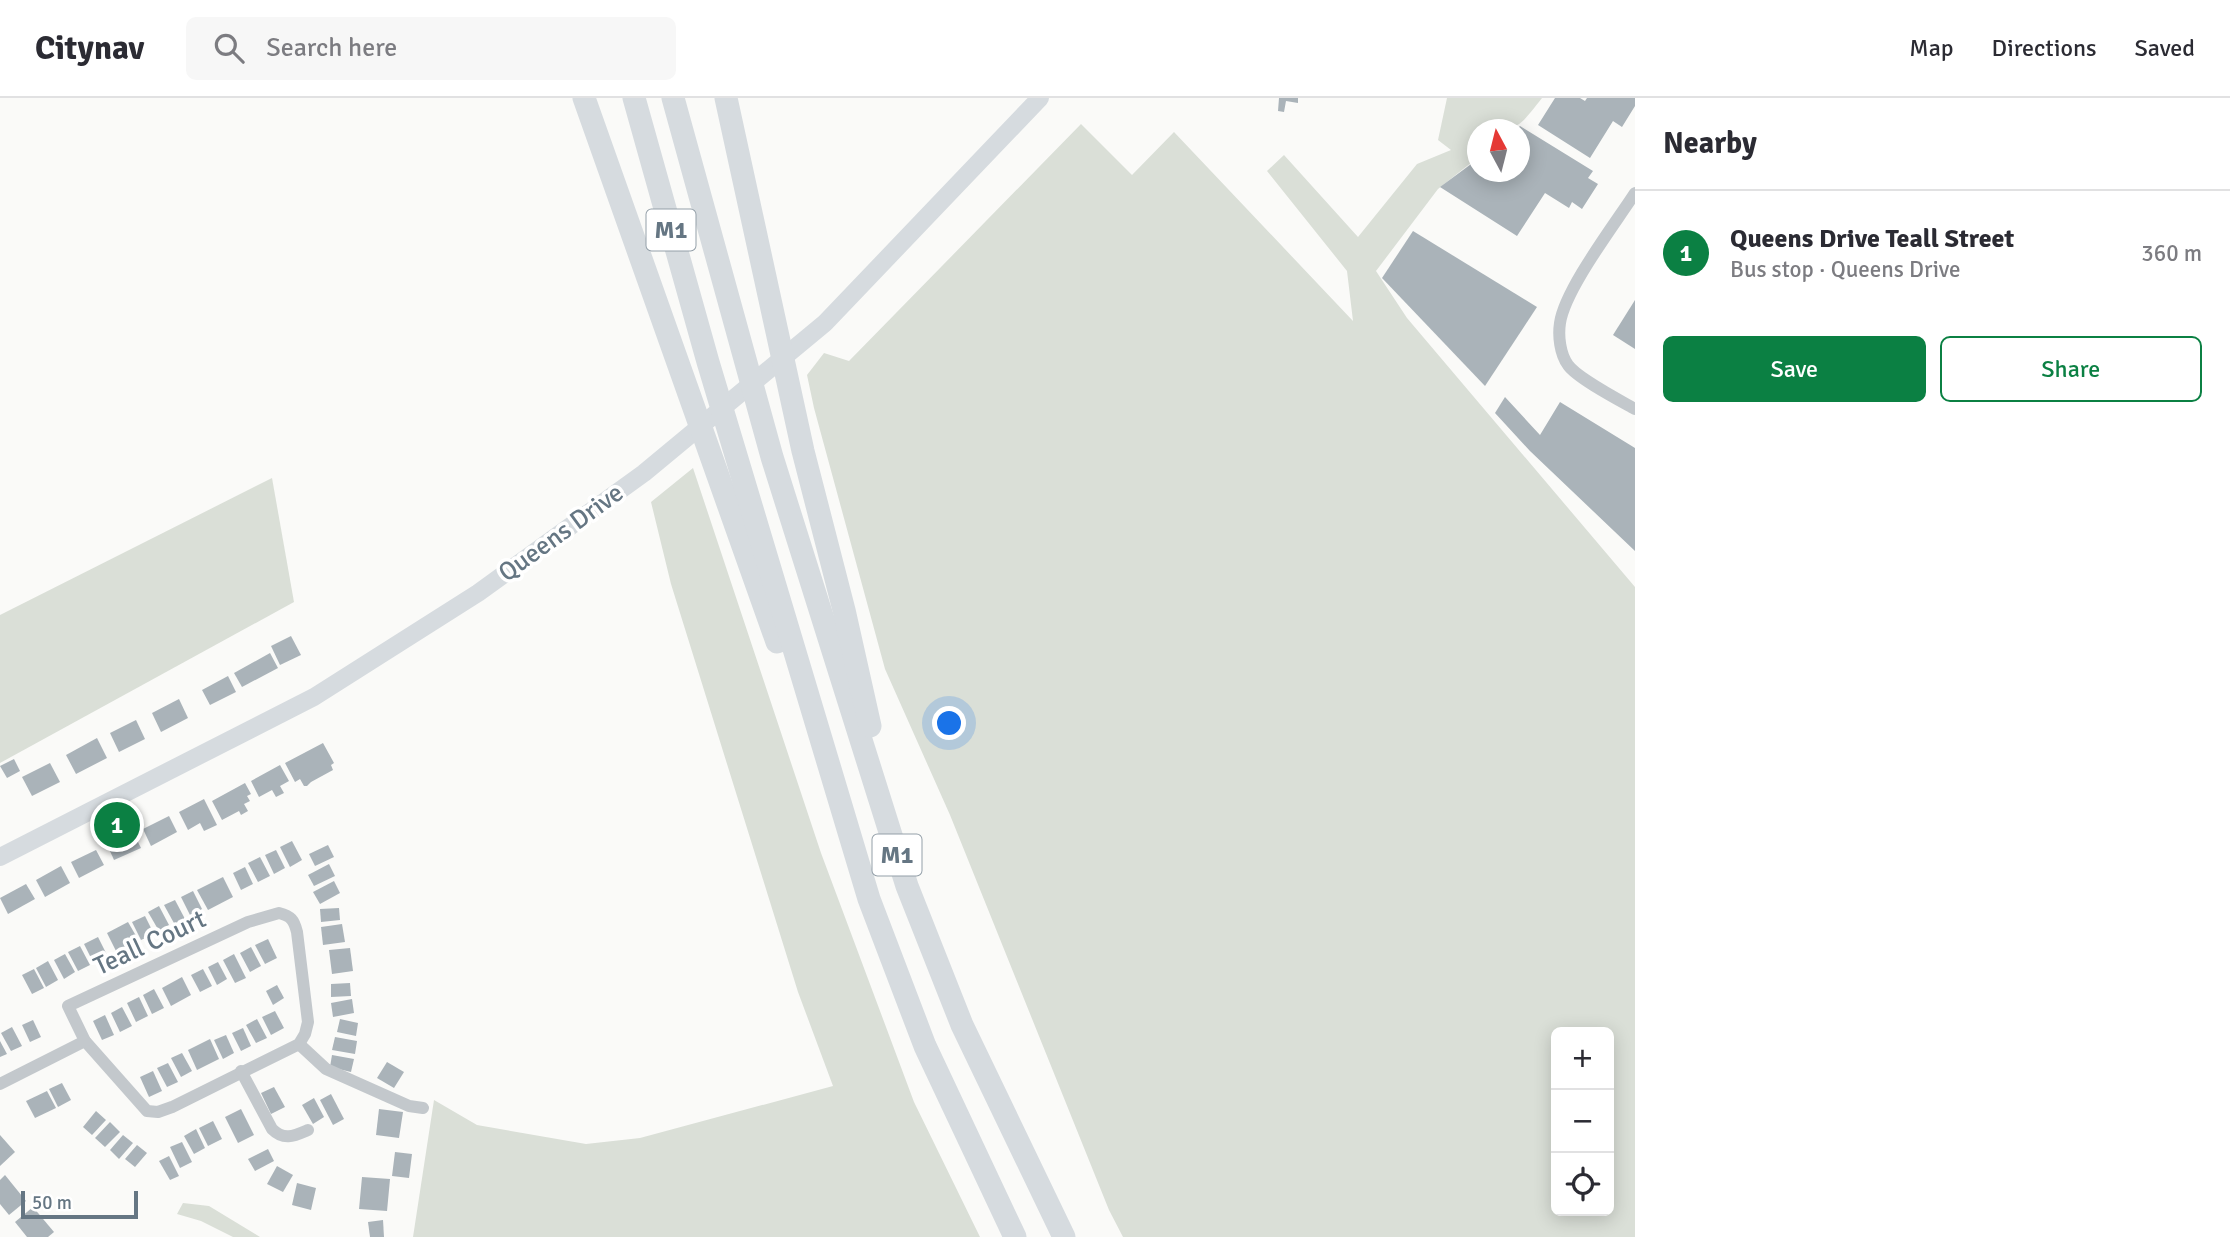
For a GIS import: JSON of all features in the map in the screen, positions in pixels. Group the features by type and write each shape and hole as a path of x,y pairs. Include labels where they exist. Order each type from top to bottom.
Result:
{"highway":[{"path":"584,98 869,899"},
{"name":"M1","path":"634,98 708,362 869,899 925,1046 1015,1237"},
{"name":"M1","path":"673,98 772,457 906,886 962,1025 1064,1237"},
{"path":"726,98 803,450 844,610 906,886"}],"street":[{"name":"Queens Drive","path":"0,857 314,697 478,593 622,489 825,323 1040,98"},
{"path":"1635,193 1577,283 1565,304 1559,324 1560,346 1568,365 1635,409"},
{"name":"Teall Court","path":"279,913 288,915 294,921 308,1022 299,1044 158,1112 147,1111 85,1041 68,1006 248,922 279,913"},
{"path":"0,1084 85,1041"},
{"path":"299,1044 326,1069 409,1106 423,1108"},
{"path":"241,1071 272,1129 279,1136 290,1137 308,1130"}],"shaded area":[{"path":"1447,98 1542,98 1525,119 1467,119 1467,166 1438,189 1376,271 1407,318 1635,587 1635,1237 1123,1237 1109,1210 950,815 885,669 807,375 824,353 849,361 1081,124 1132,175 1174,132 1353,321 1347,271 1267,171 1284,155 1358,237 1417,164 1451,150 1438,140"},
{"path":"693,468 821,853 914,1102 980,1237 413,1237 434,1100 477,1125 586,1144 640,1138 833,1086 798,992 671,584 651,502"},
{"path":"272,478 294,602 0,763 0,615"},
{"path":"183,1203 209,1206 260,1237 233,1237 201,1221 177,1214"}],"building":[{"path":"1279,98 1298,98 1298,103 1286,101 1284,112 1278,111"},
{"path":"1555,98 1580,98 1585,101 1587,98 1635,98 1635,106 1622,127 1613,121 1590,158 1538,125"},
{"path":"1530,132 1593,171 1588,178 1598,184 1582,209 1572,202 1569,208 1545,193 1517,236 1440,187 1467,167 1467,182 1530,182"},
{"path":"1413,231 1537,307 1485,386 1382,278"},
{"path":"1635,300 1635,349 1613,335"},
{"path":"1505,397 1540,435 1560,402 1635,448 1635,551 1530,451 1495,413"},
{"path":"291,636 301,655 280,665 271,646"},
{"path":"270,653 278,668 242,687 234,673"},
{"path":"228,676 236,692 210,705 202,690"},
{"path":"179,699 188,718 161,732 152,713"},
{"path":"136,720 145,739 119,752 110,733"},
{"path":"97,738 107,758 76,774 66,755"},
{"path":"323,743 334,763 331,765 333,770 307,786 304,786 300,779 295,782 285,763"},
{"path":"14,759 20,771 7,778 0,766"},
{"path":"50,763 60,782 32,796 22,777"},
{"path":"280,765 289,781 280,786 284,793 276,797 272,790 259,797 251,781"},
{"path":"245,783 251,794 247,796 250,801 244,804 248,811 241,815 239,811 222,820 212,801"},
{"path":"204,799 217,825 204,831 200,823 188,830 179,812"},
{"path":"169,816 177,832 151,846 143,829"},
{"path":"132,830 141,848 114,860 106,842"},
{"path":"292,841 302,860 290,867 280,847"},
{"path":"328,845 334,857 315,866 309,854"},
{"path":"96,850 104,865 79,878 71,862"},
{"path":"276,850 285,868 274,874 265,855"},
{"path":"260,857 270,876 258,882 248,863"},
{"path":"329,864 335,876 314,886 308,875"},
{"path":"61,866 70,883 45,897 36,880"},
{"path":"245,867 253,884 241,890 233,873"},
{"path":"223,877 233,897 208,910 197,890"},
{"path":"334,881 340,893 320,904 313,892"},
{"path":"26,884 35,899 8,914 0,898"},
{"path":"193,891 202,909 190,915 181,897"},
{"path":"175,900 185,919 175,925 164,905"},
{"path":"159,906 169,925 159,931 148,912"},
{"path":"339,908 340,920 321,922 320,909"},
{"path":"145,916 154,934 141,940 132,922"},
{"path":"128,922 139,941 117,953 107,933"},
{"path":"342,924 345,942 323,945 321,927"},
{"path":"98,937 107,955 93,962 84,944"},
{"path":"268,939 277,958 265,964 255,945"},
{"path":"80,946 90,965 78,971 68,952"},
{"path":"251,947 261,966 250,972 240,953"},
{"path":"350,948 353,971 332,974 329,950"},
{"path":"65,954 75,972 64,979 54,960"},
{"path":"234,954 246,978 235,983 223,960"},
{"path":"48,961 58,980 46,987 36,968"},
{"path":"218,962 227,979 217,985 208,967"},
{"path":"34,969 44,988 32,994 22,975"},
{"path":"203,969 212,986 200,992 191,975"},
{"path":"182,977 191,995 171,1006 162,988"},
{"path":"350,983 351,996 331,997 331,984"},
{"path":"277,985 284,998 273,1005 266,991"},
{"path":"154,989 164,1008 152,1014 143,995"},
{"path":"139,997 148,1016 136,1022 127,1003"},
{"path":"352,999 354,1013 333,1017 331,1003"},
{"path":"122,1007 132,1026 120,1032 111,1013"},
{"path":"275,1011 284,1028 271,1035 262,1017"},
{"path":"105,1015 114,1035 102,1040 93,1021"},
{"path":"257,1019 267,1038 256,1043 246,1025"},
{"path":"340,1019 358,1023 356,1036 337,1032"},
{"path":"33,1020 41,1037 30,1042 22,1025"},
{"path":"12,1027 22,1046 11,1051 1,1033"},
{"path":"243,1028 251,1046 241,1051 232,1033"},
{"path":"226,1035 234,1053 223,1059 214,1040"},
{"path":"335,1037 357,1041 355,1054 332,1050"},
{"path":"210,1039 219,1059 197,1070 188,1050"},
{"path":"0,1041 7,1054 0,1057"},
{"path":"182,1053 192,1071 181,1077 171,1058"},
{"path":"332,1055 354,1059 351,1072 330,1067"},
{"path":"387,1062 404,1072 394,1088 377,1078"},
{"path":"168,1063 178,1082 167,1087 157,1068"},
{"path":"153,1071 162,1091 149,1097 140,1077"},
{"path":"62,1083 71,1100 58,1107 49,1089"},
{"path":"274,1087 285,1107 271,1114 261,1093"},
{"path":"47,1091 56,1108 35,1118 26,1101"},
{"path":"331,1094 344,1119 333,1125 320,1100"},
{"path":"314,1098 324,1117 313,1124 302,1105"},
{"path":"241,1109 254,1135 238,1143 225,1117"},
{"path":"379,1109 403,1112 399,1138 376,1135"},
{"path":"96,1111 106,1120 92,1135 83,1127"},
{"path":"213,1121 222,1139 208,1146 199,1128"},
{"path":"110,1122 120,1132 105,1147 95,1138"},
{"path":"196,1129 205,1148 194,1154 184,1136"},
{"path":"0,1135 15,1152 0,1166"},
{"path":"123,1135 133,1143 119,1159 110,1150"},
{"path":"182,1142 192,1162 180,1168 170,1147"},
{"path":"137,1145 147,1153 135,1167 125,1159"},
{"path":"268,1149 274,1161 255,1171 248,1159"},
{"path":"395,1152 412,1154 409,1178 392,1176"},
{"path":"169,1156 179,1176 170,1180 159,1161"},
{"path":"277,1166 293,1175 283,1192 267,1184"},
{"path":"5,1175 26,1201 9,1215 0,1204 0,1180"},
{"path":"362,1177 390,1179 387,1211 359,1209"},
{"path":"297,1183 316,1188 311,1210 292,1205"},
{"path":"33,1207 54,1232 48,1237 27,1237 15,1222"},
{"path":"383,1220 384,1237 370,1237 368,1222"}],"place":[{"name":"Queens Drive Teall Street","path":"117,825"}]}
